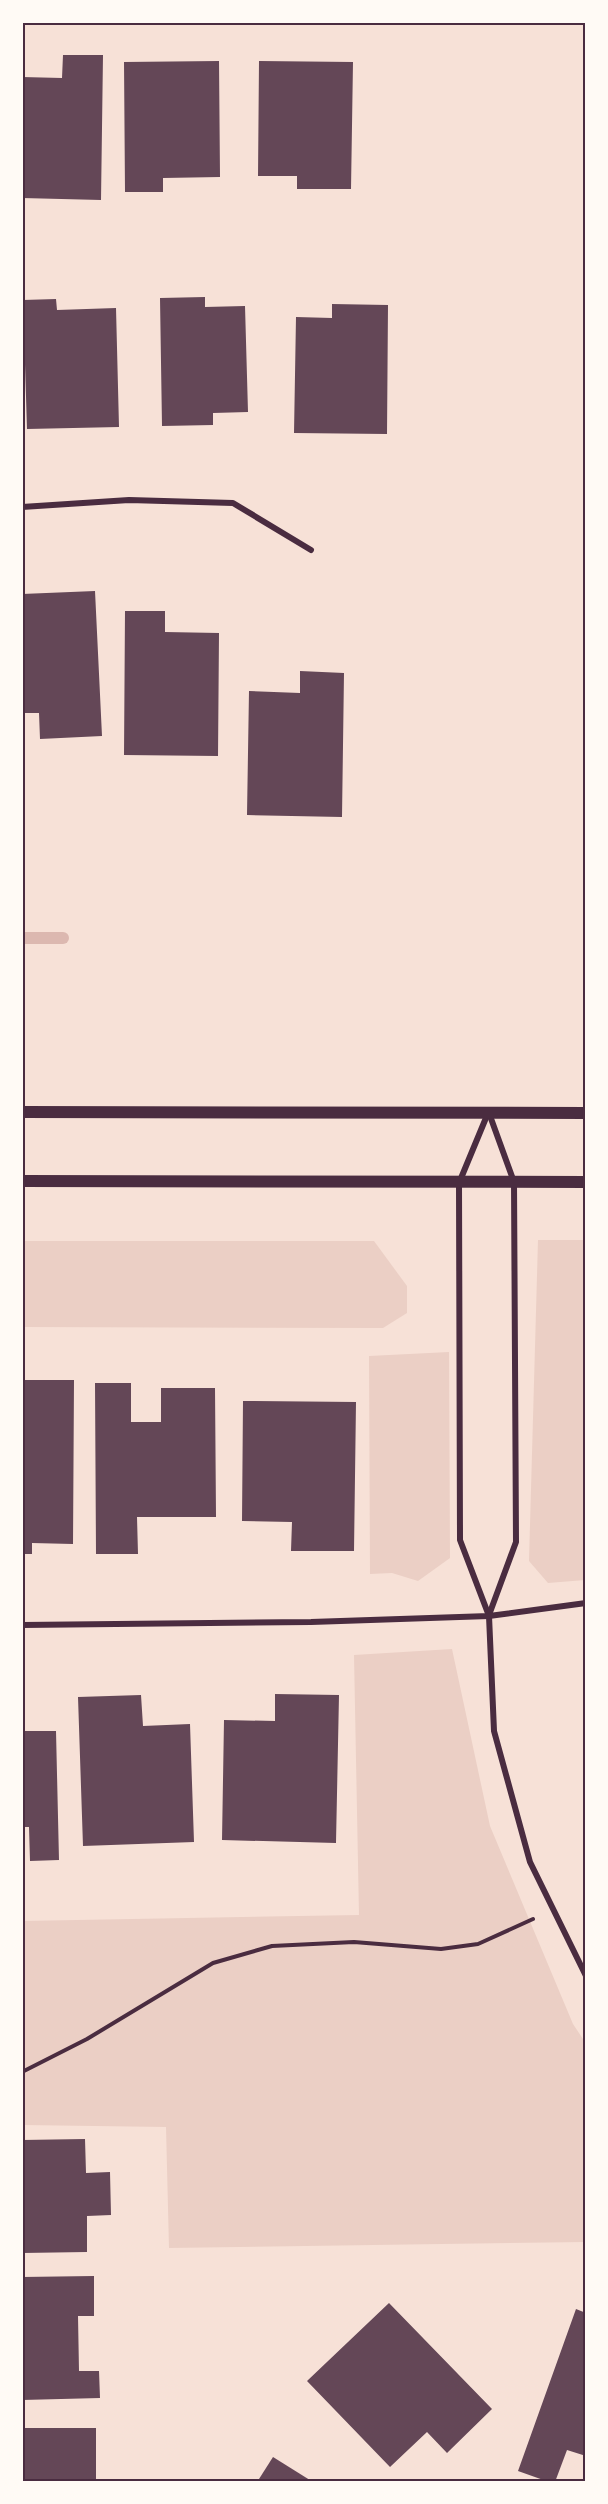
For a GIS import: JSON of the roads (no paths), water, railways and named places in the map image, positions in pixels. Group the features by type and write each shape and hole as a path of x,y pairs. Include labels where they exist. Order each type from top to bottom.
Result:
{"main road":[{"path":"22,1112 585,1113"},
{"path":"22,1181 585,1182"}],"street":[{"path":"22,507 129,500 232,503 311,550"},
{"path":"488,1113 514,1182 516,1542 489,1616"},
{"path":"488,1113 459,1182 460,1540 489,1616 494,1731 530,1862 585,1976"},
{"path":"22,1625 311,1622 489,1616 585,1603"}],"waterway":[{"path":"22,938 63,938"}]}
